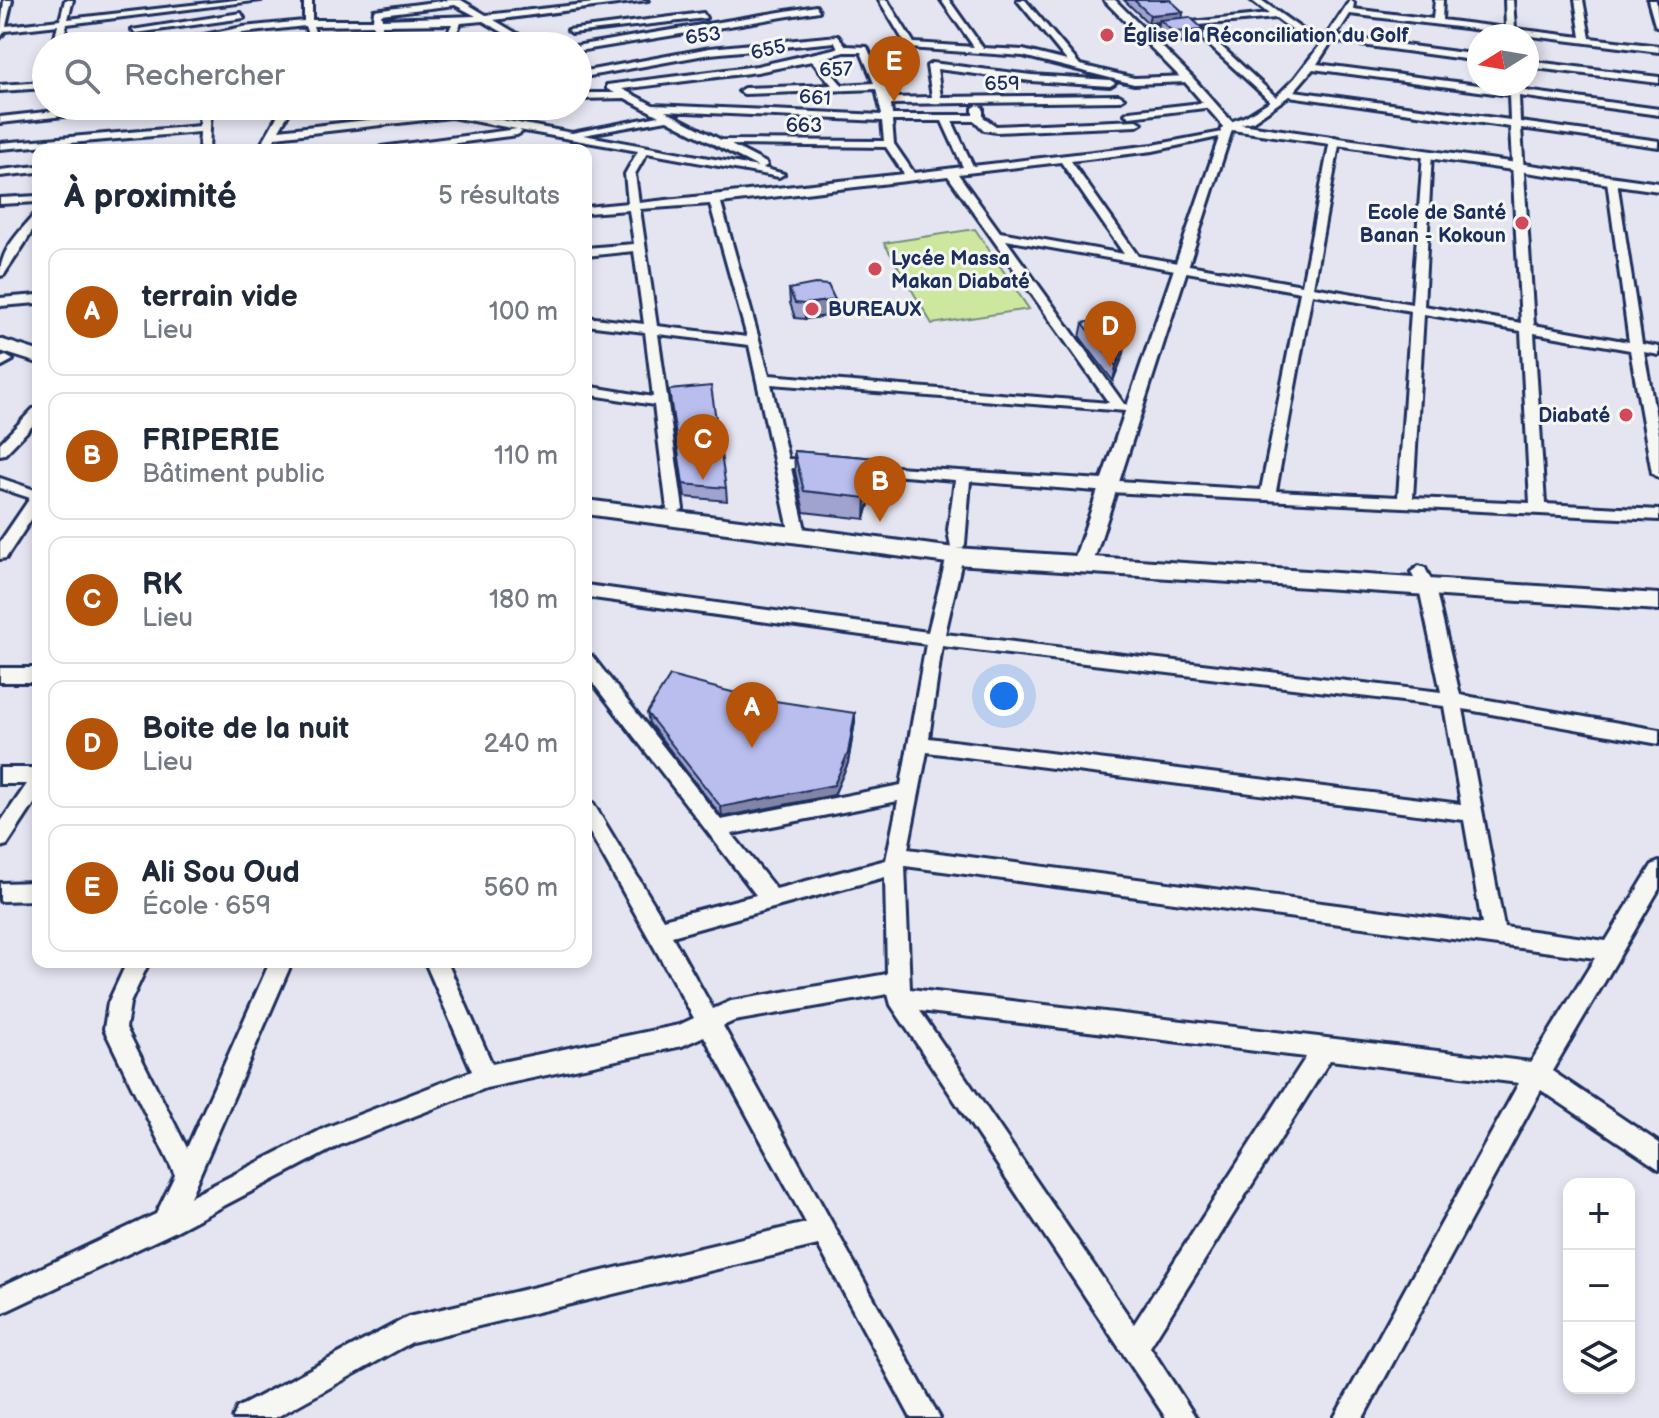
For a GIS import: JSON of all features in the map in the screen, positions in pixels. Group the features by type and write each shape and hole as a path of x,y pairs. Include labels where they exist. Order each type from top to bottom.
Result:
{"main road":[{"path":"1,357 32,357"},
{"path":"1,357 32,368"},
{"path":"592,497 796,530"},
{"path":"592,508 956,550 1084,560 1423,580 1659,588"},
{"path":"1423,580 1659,602"}],"street":[{"path":"8,0 1,31 119,11 257,0"},
{"path":"61,32 69,0"},
{"path":"158,9 180,0"},
{"path":"308,0 311,32"},
{"path":"373,0 378,32"},
{"path":"527,0 529,13"},
{"path":"378,17 458,21 529,13 573,3 644,0"},
{"path":"883,0 911,46 1023,53 1114,80"},
{"path":"945,0 980,50"},
{"path":"1021,0 1077,67"},
{"path":"1109,0 1188,79 1226,130"},
{"path":"1255,0 1298,34 1467,56"},
{"path":"592,210 715,200 1153,148 1226,130 1253,120 1289,93 1330,39 1348,11 1351,0"},
{"path":"1437,22 1439,0"},
{"path":"1509,0 1510,24"},
{"path":"1579,0 1586,40"},
{"path":"1652,0 1659,25"},
{"path":"232,32 378,17 455,1 509,32"},
{"path":"240,2 243,30"},
{"path":"573,3 572,30 709,15"},
{"path":"724,13 782,3"},
{"path":"592,44 814,4 828,38 838,39 839,51 864,49 886,101 889,144 911,176"},
{"path":"119,11 138,32"},
{"path":"1348,11 1467,27"},
{"path":"136,30 241,16"},
{"path":"1137,28 1275,16"},
{"path":"453,32 458,21"},
{"path":"1190,23 1276,102"},
{"path":"1539,36 1659,49"},
{"name":"653","path":"592,71 710,51 828,38"},
{"path":"710,51 738,74 748,110"},
{"name":"655","path":"612,88 666,79 738,74 839,51"},
{"path":"814,57 839,87"},
{"path":"1539,65 1659,80"},
{"path":"937,100 932,66 1031,78 1188,79"},
{"path":"1312,66 1467,83"},
{"path":"592,78 779,174"},
{"path":"1114,80 1119,98 1153,148"},
{"path":"0,88 32,86"},
{"name":"657","path":"744,91 880,86"},
{"path":"1539,92 1659,112"},
{"path":"1289,93 1659,144"},
{"path":"592,96 629,96"},
{"path":"1513,96 1538,509"},
{"name":"659","path":"886,101 1119,98"},
{"path":"978,101 978,118 988,128 996,129 1134,118 1210,105"},
{"name":"661","path":"651,108 748,110 889,120 978,118"},
{"path":"0,120 32,116"},
{"path":"424,144 466,137 566,135 672,117"},
{"path":"946,119 969,169"},
{"path":"205,144 207,120"},
{"path":"266,144 280,120"},
{"path":"271,134 349,120"},
{"path":"471,120 518,134"},
{"path":"0,146 207,128"},
{"path":"1226,130 1335,140 1659,187"},
{"path":"1084,560 1109,487 1126,408 1181,267 1226,130"},
{"path":"566,135 583,144"},
{"path":"464,144 466,137"},
{"path":"1268,495 1335,140"},
{"name":"663","path":"719,142 889,144"},
{"path":"592,146 644,150 779,174 820,187"},
{"path":"644,150 630,174 675,509"},
{"path":"1405,502 1428,154"},
{"path":"1064,158 1133,258"},
{"path":"0,173 32,170"},
{"path":"951,172 1126,408"},
{"path":"1612,181 1636,347 1659,473"},
{"path":"0,201 32,199"},
{"path":"715,200 755,342 796,530"},
{"path":"0,272 32,224"},
{"path":"996,235 1659,351"},
{"path":"0,248 32,246"},
{"path":"592,251 640,247"},
{"path":"0,302 32,299"},
{"path":"592,322 755,342"},
{"path":"763,379 1126,408"},
{"path":"592,391 661,402"},
{"path":"0,451 32,418"},
{"path":"782,463 1109,487 1659,515"},
{"path":"963,475 956,550 935,639 919,744 896,861 899,990 1182,1418"},
{"path":"0,483 32,495"},
{"path":"0,554 32,506"},
{"path":"1423,580 1452,700 1495,936"},
{"path":"592,592 935,639 1452,700 1659,737"},
{"path":"592,669 772,900"},
{"path":"0,675 32,675"},
{"path":"919,744 1472,813"},
{"path":"0,776 32,776"},
{"path":"0,839 32,791"},
{"path":"717,829 910,791"},
{"path":"592,819 658,930 821,1232 926,1418"},
{"path":"658,930 772,900 896,861 1611,951"},
{"path":"1348,1418 1537,1074 1659,871"},
{"path":"0,892 32,891"},
{"path":"135,968 119,1003 115,1029 187,1174"},
{"path":"165,1223 278,968"},
{"path":"439,968 486,1077"},
{"path":"0,1301 165,1223 333,1136 486,1077 682,1035 731,1011 899,990 1537,1074 1659,1157"},
{"path":"1134,1348 1325,1048"},
{"path":"247,1418 277,1411 408,1330 821,1232"}],"green space":[{"path":"975,229 1029,309 932,324 884,243"}],"building":[{"path":"1134,0 1170,0 1183,12 1150,15"},
{"path":"1190,17 1204,30 1173,32 1160,20"},
{"path":"828,285 835,300 795,303 789,289"},
{"path":"1097,320 1114,336 1127,338 1116,366 1083,323"},
{"path":"711,386 726,488 683,484 669,390"},
{"path":"794,451 876,458 866,498 804,491"},
{"path":"670,676 755,698 855,713 848,753 834,785 721,807 647,713"}],"place":[{"name":"Église la Réconciliation du Golf","path":"1107,35"},
{"name":"Ali Sou Oud","path":"894,102"},
{"name":"Ecole de Santé Banan - Kokoun","path":"1522,223"},
{"name":"Lycée Massa Makan Diabaté","path":"875,269"},
{"name":"BUREAUX","path":"812,309"},
{"name":"Boite de la nuit","path":"1110,367"},
{"name":"Diabaté","path":"1626,415"},
{"name":"RK","path":"703,480"},
{"name":"FRIPERIE","path":"880,522"},
{"name":"terrain vide","path":"752,748"}]}
